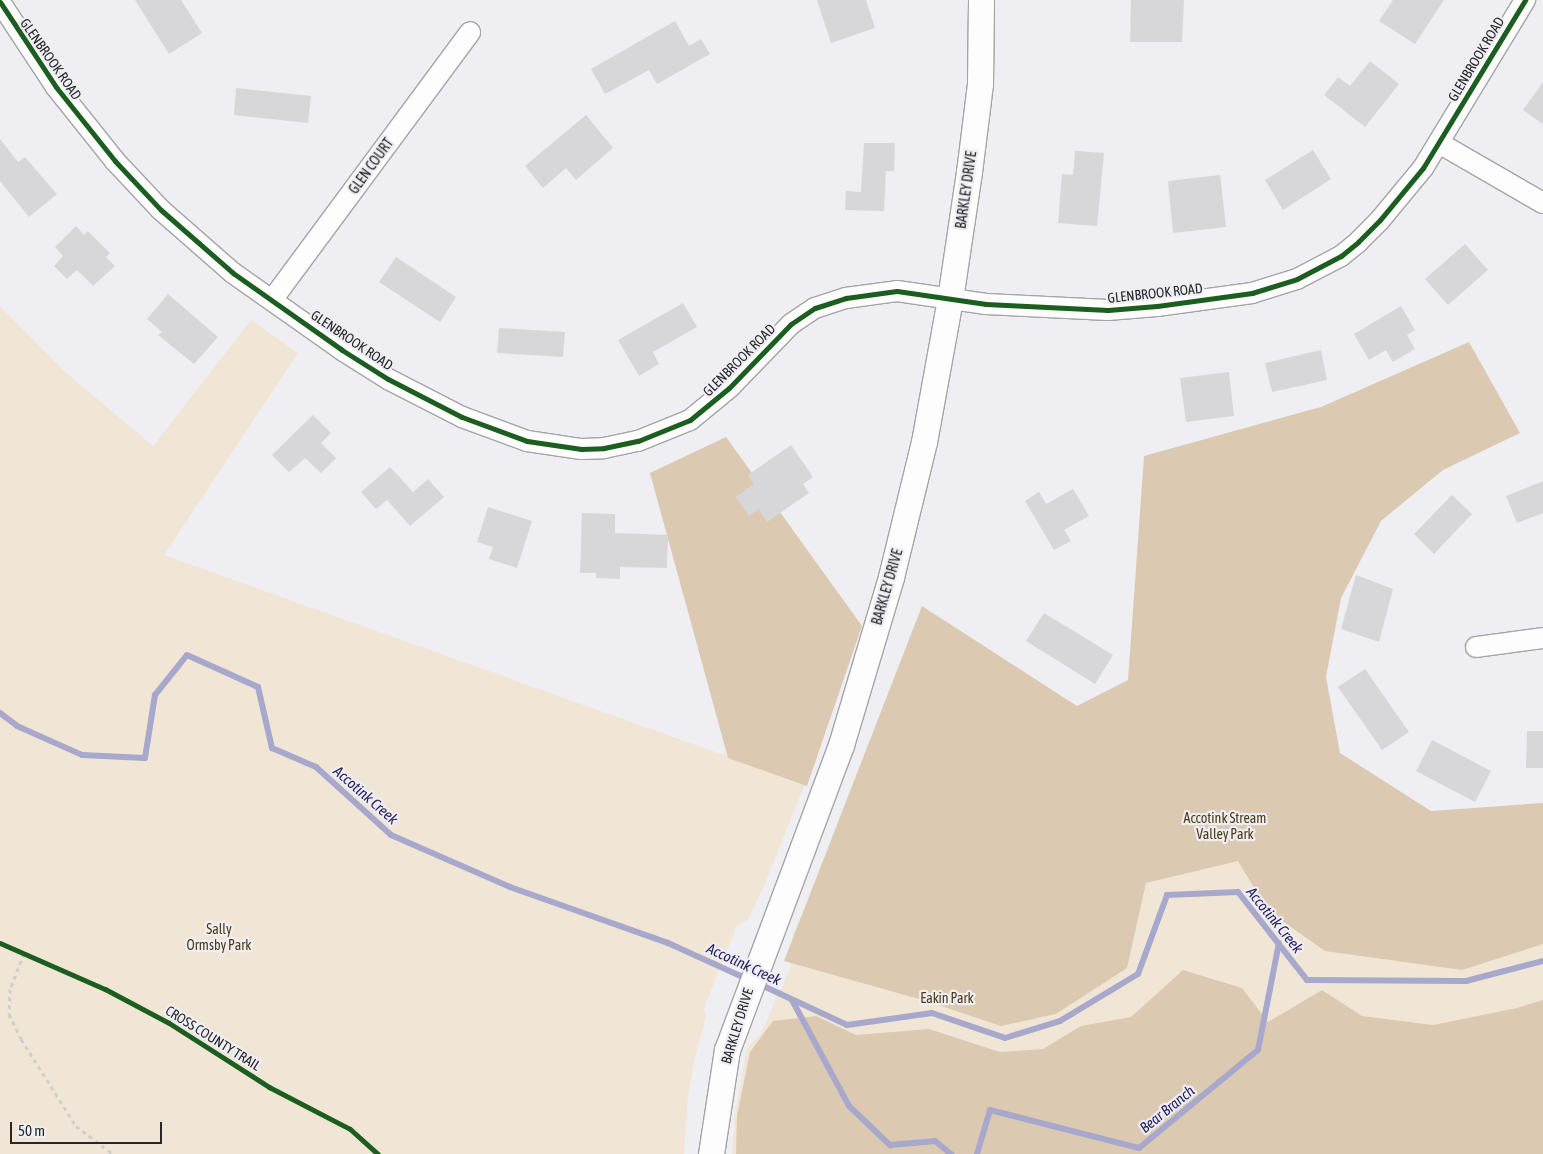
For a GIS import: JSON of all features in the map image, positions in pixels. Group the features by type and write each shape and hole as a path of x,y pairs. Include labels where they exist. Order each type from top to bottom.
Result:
{"street":[{"name":"BARKLEY DRIVE","path":"711,1154 726,1059 735,1025 841,745 891,577 924,442 950,299 980,84 982,0"},
{"name":"GLENBROOK ROAD","path":"0,2 56,87 115,161 160,210 206,251 342,350 388,379 462,417 527,441 581,449 604,448 638,441 690,420 729,388 791,324 825,304 846,298 896,291 986,304 1108,310 1252,293 1279,286 1329,263 1358,242 1380,220 1423,168 1525,0"},
{"name":"GLEN COURT","path":"272,300 470,32"},
{"path":"1439,143 1543,203"},
{"path":"1476,647 1543,638"}],"path":[{"path":"17,951 33,958"},
{"path":"24,954 10,989 9,1014 21,1038 76,1126 113,1154"}],"green space":[{"name":"Sally Ormsby Park","path":"0,306 63,370 153,446 251,320 298,353 164,555 805,784 764,886 748,920 737,925 704,1008 706,1017 694,1061 688,1097 684,1154 0,1154"},
{"name":"Accotink Stream Valley Park","path":"1469,342 1520,433 1443,470 1381,521 1341,598 1326,677 1340,753 1431,811 1543,803 1543,944 1462,970 1325,951 1268,911 1238,861 1146,883 1127,968 1056,1014 1001,1026 926,1001 784,961 922,606 1077,706 1128,680 1144,456 1321,407"},
{"path":"726,437 862,626 807,786 728,758 650,473"},
{"name":"Eakin Park","path":"1147,517 1349,857 1543,846 1543,1154 732,1154 735,1114 747,1047 760,1035 797,953 793,934 824,868 1121,895"},
{"path":"1183,970 1242,988 1268,1022 1322,990 1362,1016 1433,1025 1517,1008 1543,1000 1543,1154 736,1154 737,1116 750,1052 773,1021 816,1016 856,1035 929,1029 1000,1052 1043,1049 1081,1026 1131,1017"}],"building":[{"path":"135,0 181,0 202,33 169,54"},
{"path":"817,0 866,0 875,28 831,43"},
{"path":"1131,0 1184,0 1182,42 1130,42"},
{"path":"1393,0 1444,0 1415,44 1379,21"},
{"path":"675,21 689,46 701,39 710,54 657,84 649,70 605,94 591,69"},
{"path":"1370,61 1399,84 1365,127 1324,95 1338,77 1350,86"},
{"path":"1543,82 1543,124 1523,110"},
{"path":"236,88 311,96 308,123 234,115"},
{"path":"586,115 613,148 576,180 566,168 543,188 525,166"},
{"path":"0,139 18,162 25,157 57,194 29,217 0,181"},
{"path":"864,143 895,143 894,171 886,171 884,211 845,210 846,191 861,192"},
{"path":"1313,150 1331,179 1283,210 1265,180"},
{"path":"1075,151 1104,153 1097,226 1058,223 1062,174 1073,175"},
{"path":"1220,175 1226,227 1173,233 1168,181"},
{"path":"76,226 84,235 88,231 110,253 106,257 115,266 93,286 77,270 67,279 54,266 63,256 55,247"},
{"path":"1465,244 1488,270 1448,305 1425,279"},
{"path":"396,257 456,297 440,322 379,282"},
{"path":"168,294 218,337 194,364 158,335 162,332 147,319"},
{"path":"683,303 697,327 653,352 659,364 639,376 618,340"},
{"path":"1401,306 1415,330 1407,335 1415,349 1393,362 1386,350 1369,360 1354,334"},
{"path":"499,328 565,332 563,357 497,353"},
{"path":"1321,350 1327,380 1272,392 1265,363"},
{"path":"1229,372 1234,416 1186,422 1180,378"},
{"path":"313,415 331,433 321,443 336,458 321,473 305,458 289,472 272,455"},
{"path":"791,445 813,477 803,484 809,493 767,522 759,509 749,516 736,497 754,484 748,475"},
{"path":"390,467 413,492 428,479 444,497 410,526 387,500 376,509 361,492"},
{"path":"1543,481 1543,513 1517,523 1506,496"},
{"path":"1073,489 1089,516 1064,530 1071,541 1054,550 1025,501 1039,492 1046,504"},
{"path":"1452,495 1472,514 1434,554 1414,534"},
{"path":"488,507 532,521 517,568 489,559 493,547 477,542"},
{"path":"582,513 615,514 615,533 668,535 667,568 620,567 620,579 596,578 596,573 580,573"},
{"path":"1356,575 1393,589 1379,642 1341,629"},
{"path":"1044,613 1113,655 1095,684 1026,641"},
{"path":"1365,669 1409,732 1382,750 1338,687"},
{"path":"1527,731 1543,731 1543,768 1526,768"},
{"path":"1432,740 1491,771 1475,802 1416,771"}],"waterway":[{"name":"Accotink Creek","path":"0,713 17,726 82,755 145,758 155,695 187,655 258,687 272,748 316,767 391,835 510,887 668,943 747,979"},
{"name":"Accotink Creek","path":"757,983 847,1025 932,1013 1005,1038 1060,1021 1138,974 1167,895 1238,892 1307,980 1466,981 1543,961"},
{"name":"Bear Branch","path":"977,1154 990,1110 1139,1148 1258,1050 1279,943"},
{"name":"Bear Branch","path":"792,1000 849,1106 890,1145 935,1141 951,1154"}],"cycle path":[{"path":"0,2 56,87 115,161 161,210 233,273 342,350 388,379 462,417 527,441 581,449 604,448 638,441 690,420 729,388 791,324 815,308 846,298 897,291 986,304 1108,310 1157,306 1252,293 1297,279 1341,256 1358,242 1380,220 1423,168 1525,0"},
{"name":"CROSS COUNTY TRAIL","path":"0,943 105,989 169,1023 269,1087 350,1129 378,1154"}]}
